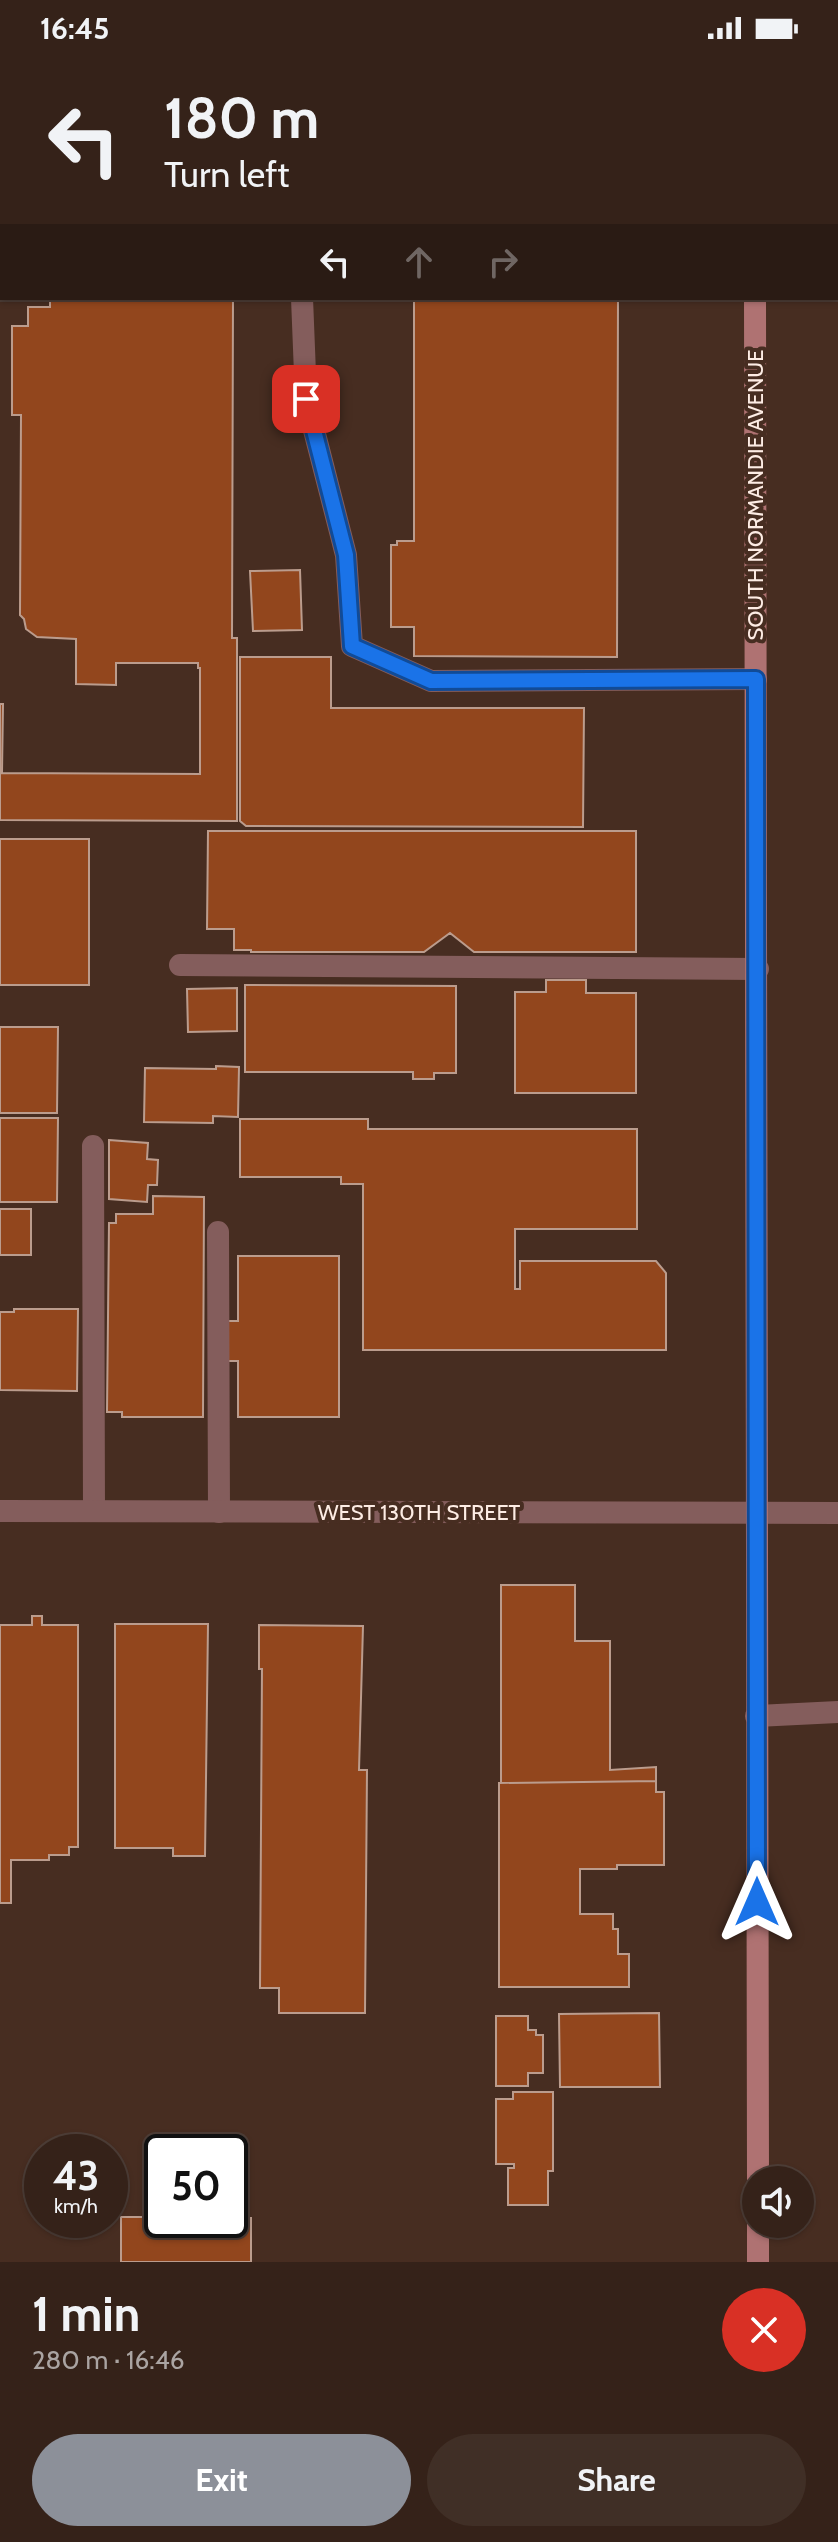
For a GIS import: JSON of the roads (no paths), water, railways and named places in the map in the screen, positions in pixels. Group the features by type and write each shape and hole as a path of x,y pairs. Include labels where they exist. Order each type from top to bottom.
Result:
{"main road":[{"name":"SOUTH NORMANDIE AVENUE","path":"755,300 758,2166"},
{"path":"758,2238 758,2262"}],"street":[{"path":"302,300 306,399 346,555 352,646 431,681 756,679"},
{"path":"180,965 758,969"},
{"path":"93,1146 94,1511"},
{"path":"218,1232 219,1512"},
{"name":"WEST 130TH STREET","path":"0,1511 838,1513"},
{"path":"756,1716 838,1712"}]}
